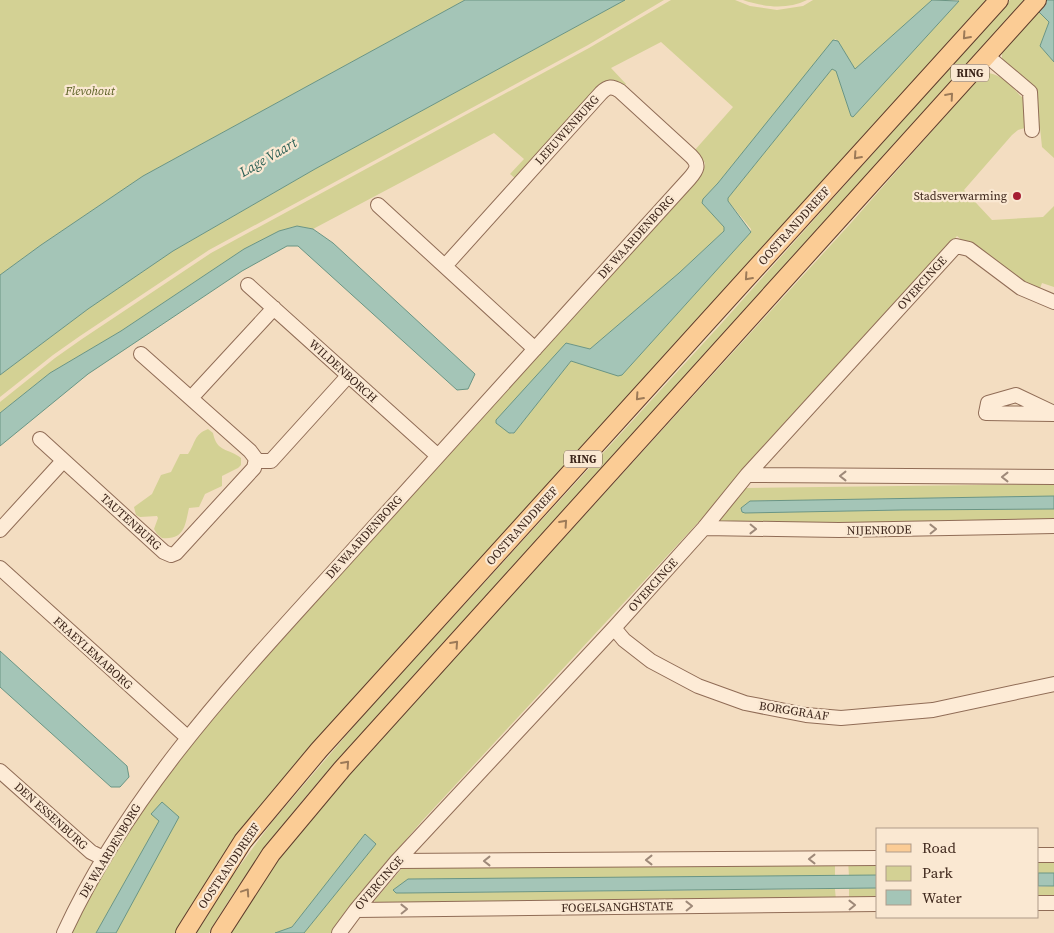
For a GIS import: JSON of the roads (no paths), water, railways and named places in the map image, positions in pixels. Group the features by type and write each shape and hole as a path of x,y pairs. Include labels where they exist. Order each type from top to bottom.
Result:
{"main road":[{"name":"OOSTRANDDREEF","path":"185,933 243,841 319,750 999,0"},
{"name":"RING","path":"220,933 271,854 342,768 863,195 1037,0"}],"street":[{"path":"986,55 1030,92 1032,130"},
{"name":"LEEUWENBURG","path":"445,266 600,93 609,87 620,91 691,156 698,166"},
{"name":"DE WAARDENBORG","path":"64,933 103,858 142,798 187,737 282,628 695,172 698,166"},
{"path":"378,205 535,349"},
{"name":"OVERCINGE","path":"339,933 397,861 614,628 704,528 747,475 956,246 969,249 1021,288 1054,302"},
{"name":"WILDENBORCH","path":"248,285 438,456"},
{"path":"191,398 274,308"},
{"path":"141,354 255,456 256,461 271,461 348,376"},
{"name":"TAUTENBURG","path":"40,439 160,548 171,555 181,548 250,473 256,461"},
{"path":"0,530 63,461"},
{"path":"747,475 1054,477"},
{"name":"NIJENRODE","path":"704,528 839,530 1054,526"},
{"name":"FRAEYLEMABORG","path":"0,568 187,737"},
{"name":"BORGGRAAF","path":"614,628 624,640 651,661 698,686 745,703 806,715 840,718 933,710 1054,684"},
{"name":"DEN ESSENBURG","path":"0,771 92,852 103,858"},
{"path":"1039,855 1054,855"},
{"path":"397,861 876,858"},
{"path":"1039,903 1054,903"},
{"name":"FOGELSANGHSTATE","path":"356,910 876,904"}],"water":[{"name":"Lage Vaart","path":"465,0 625,0 315,169 173,251 88,309 0,375 0,275 143,176"},
{"path":"932,0 959,1 853,117 851,116 836,71 832,69 728,198 728,201 751,232 622,375 618,376 571,361 514,433 509,433 496,423 496,420 566,343 590,349 679,273 724,231 724,227 702,203 703,199 833,40 838,41 855,69"},
{"path":"1027,0 1054,0 1054,62 1040,46 1049,22"},
{"path":"297,226 313,229 333,243 475,374 468,389 457,390 298,246 287,246 242,271 88,374 0,446 0,413 50,373 121,331 244,249 279,231"},
{"path":"1054,496 1054,509 745,513 742,512 741,508 750,501"},
{"path":"0,651 127,766 129,777 120,787 111,787 0,687"},
{"path":"162,802 179,817 116,933 96,933 159,821 151,814"},
{"path":"365,834 376,844 304,933 275,933 292,927"},
{"path":"1039,873 1054,873 1054,886 1039,886"},
{"path":"876,875 876,888 404,893 396,893 393,890 408,879"}],"place":[{"name":"Stadsverwarming","path":"1017,196"}],"park label":[{"name":"Flevohout","path":"90,91"}]}
